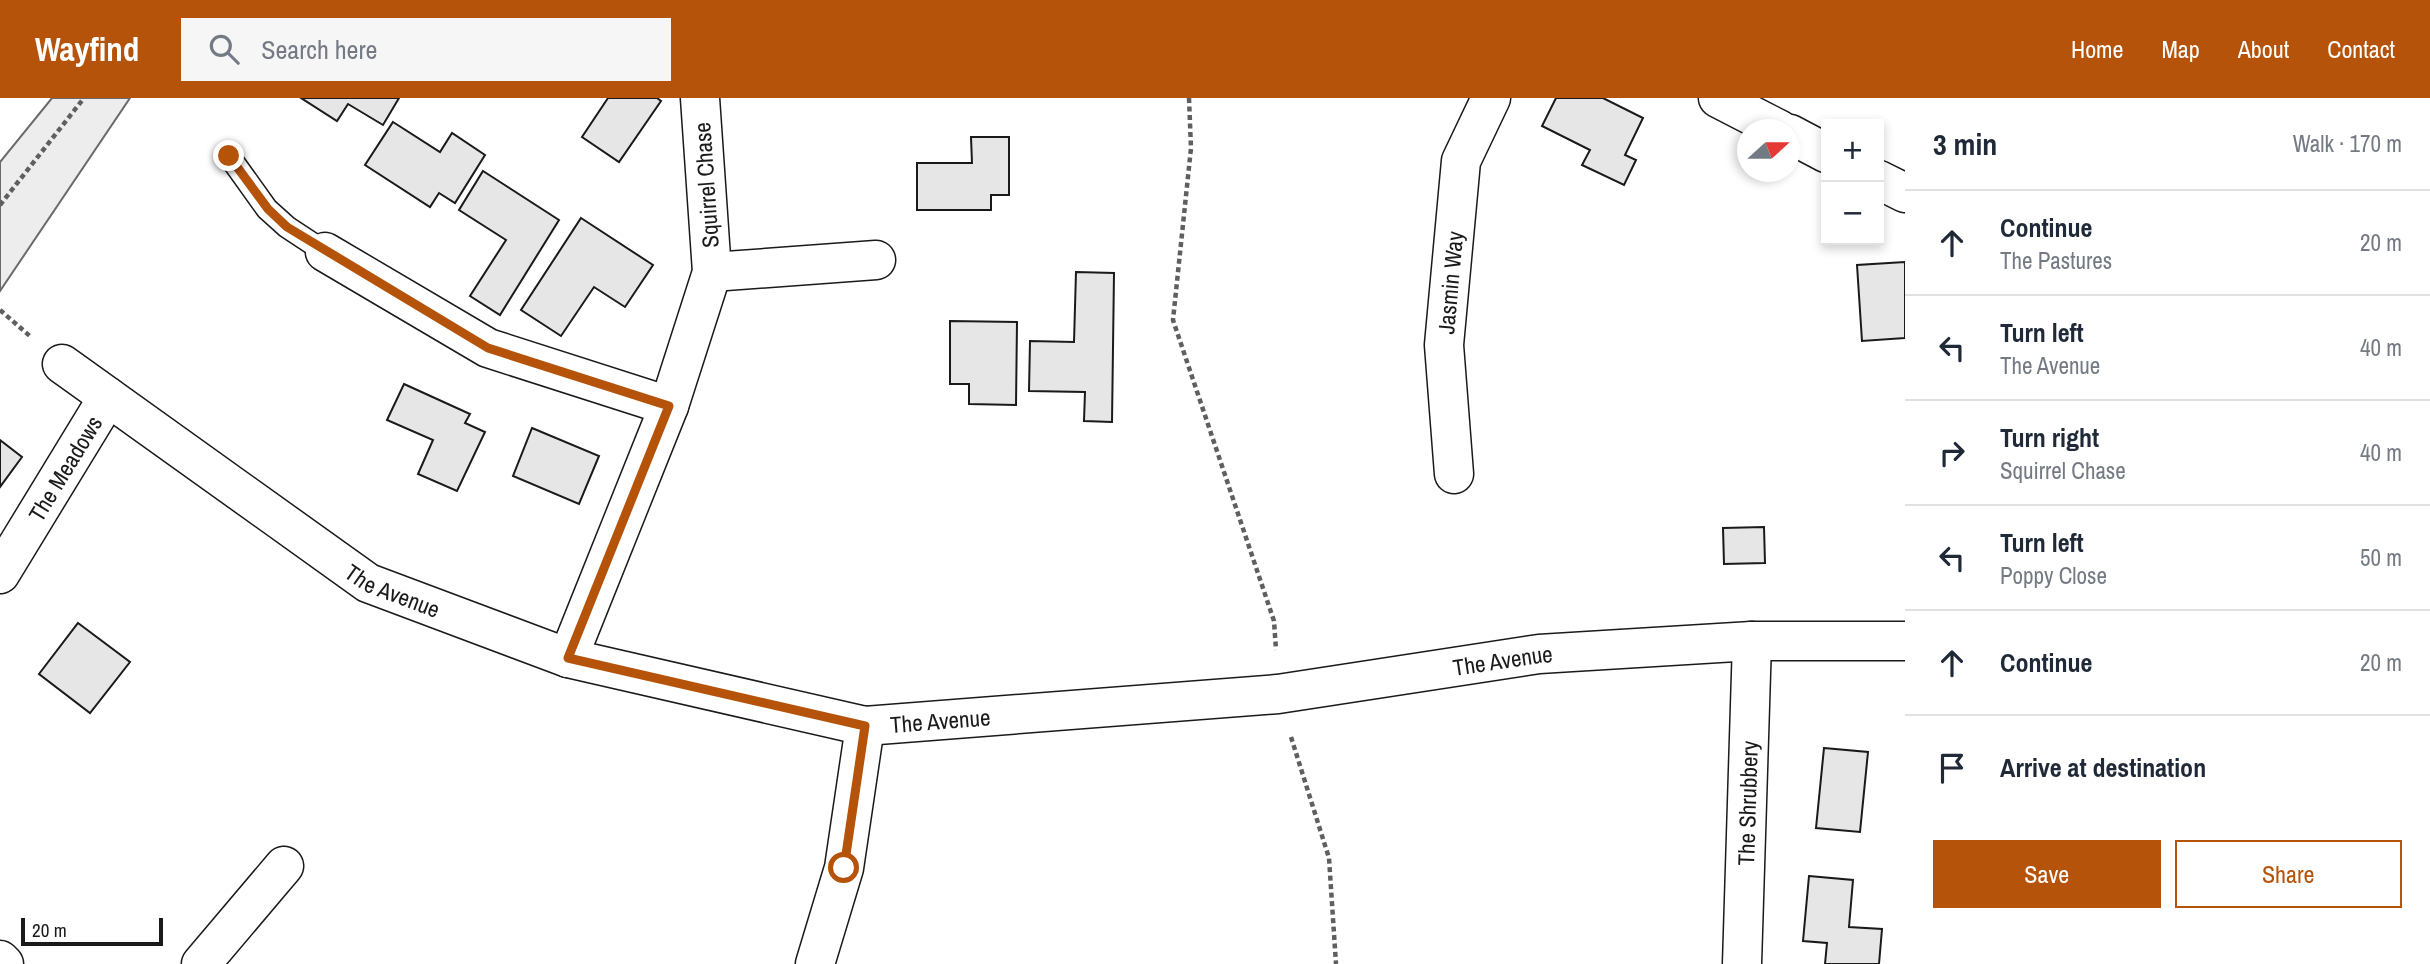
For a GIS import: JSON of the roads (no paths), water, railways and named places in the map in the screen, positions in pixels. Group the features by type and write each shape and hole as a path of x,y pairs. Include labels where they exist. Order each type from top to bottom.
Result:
{"street":[{"name":"Squirrel Chase","path":"568,658 669,406 712,272 700,98"},
{"name":"Jasmin Way","path":"1454,474 1444,345 1461,161 1491,98"},
{"path":"1718,98 1759,119"},
{"path":"1800,139 1821,150"},
{"path":"1883,182 1905,193"},
{"path":"325,252 488,348 669,406"},
{"name":"Squirrel Chase","path":"712,272 876,260"},
{"name":"The Avenue","path":"62,364 368,583 568,658 865,726 1278,694 1539,654 1752,641 1905,641"},
{"name":"The Meadows","path":"0,574 108,397"},
{"name":"The Shrubbery","path":"1742,964 1752,641"},
{"path":"815,964 844,868 865,726"},
{"path":"201,964 284,866"},
{"path":"0,960 4,964"}],"lane":[{"path":"229,156 268,209 287,227 325,252"}]}
